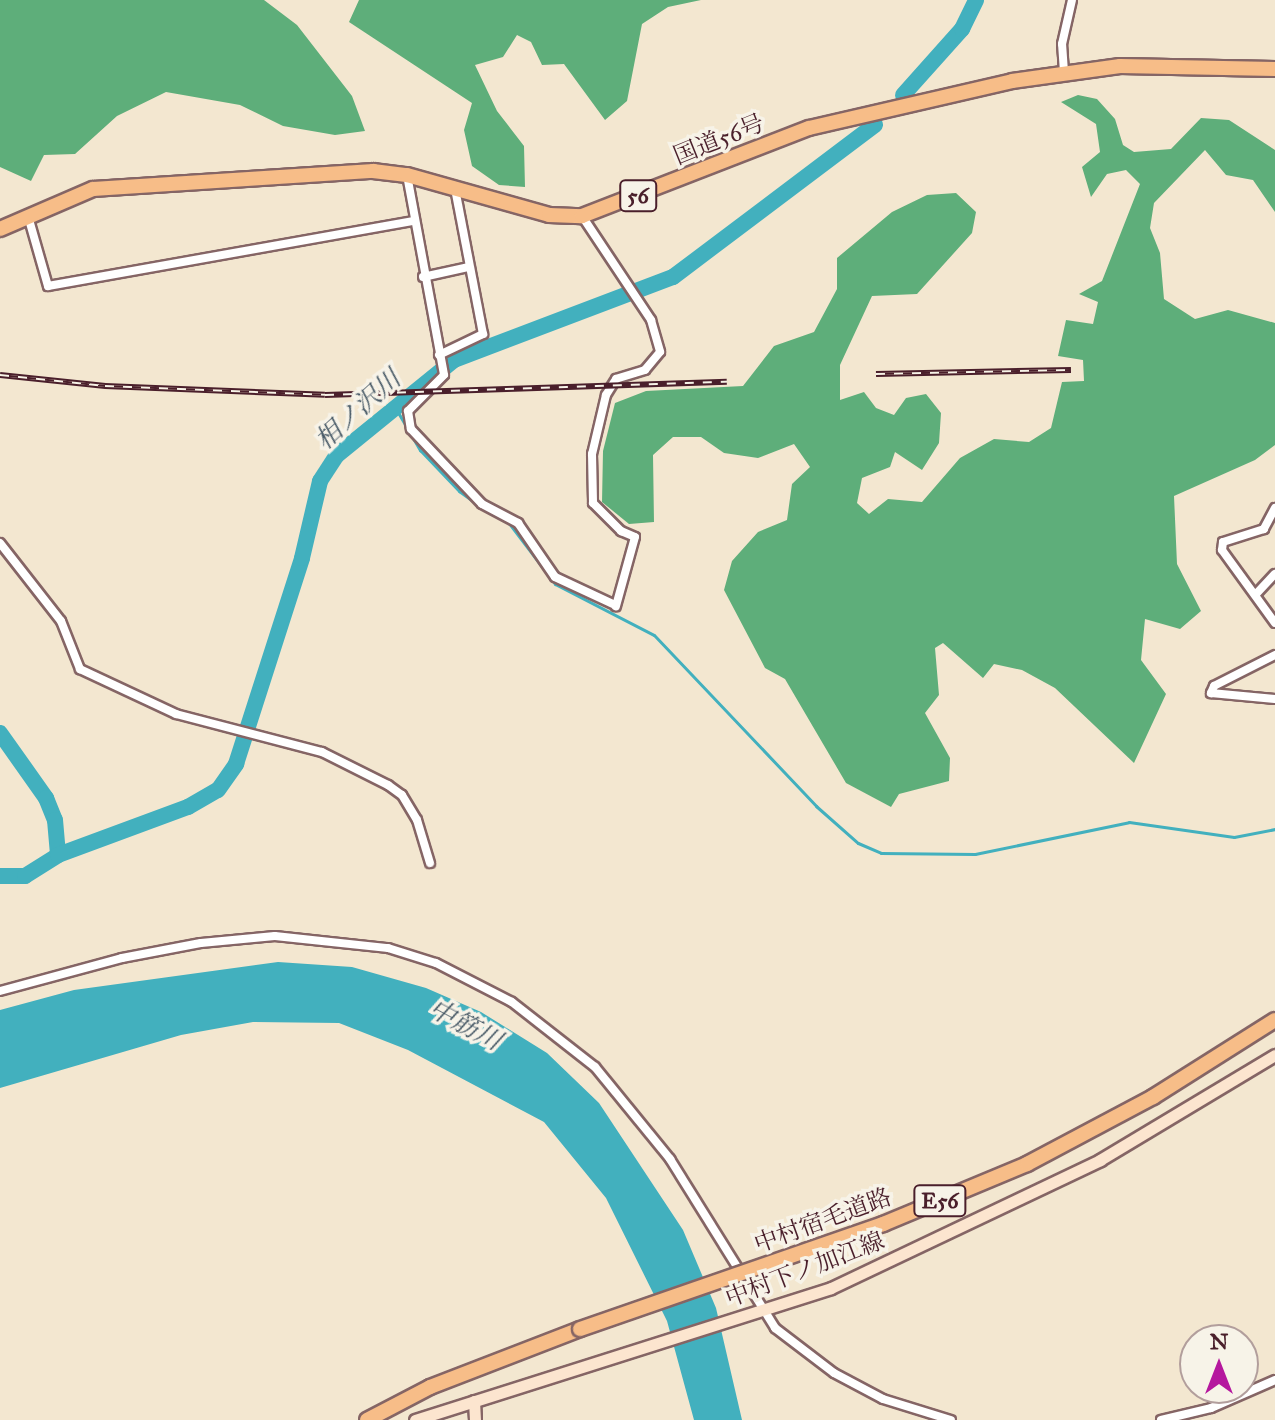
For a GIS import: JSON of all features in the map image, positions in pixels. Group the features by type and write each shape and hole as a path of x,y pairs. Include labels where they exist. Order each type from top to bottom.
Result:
{"highway":[{"name":"国道56号","path":"0,229 28,214 93,189 373,171 407,175 549,215 582,216 809,128 1064,72 1182,64 1275,69"},
{"name":"中村宿毛道路","path":"367,1420 430,1387 580,1329 844,1238 1013,1170 1153,1097 1275,1020"}],"main road":[{"name":"中村下ノ加江線","path":"415,1420 767,1311 858,1276 1100,1160 1275,1055"},
{"path":"474,1401 475,1420"}],"street":[{"path":"1064,72 1062,44 1072,0"},
{"path":"407,175 412,221 444,375 408,411 411,429 422,445 482,504 518,523 555,577 615,606 635,537 621,531 593,503 594,443 606,395 616,379 645,370 660,352 651,320 582,216"},
{"path":"440,357 483,334 455,189"},
{"path":"28,214 48,286 412,221"},
{"path":"423,277 468,267"},
{"path":"1275,508 1264,529 1223,542 1222,550 1257,593 1275,623"},
{"path":"0,543 61,621 80,669 176,714 322,752 402,795 430,863"},
{"path":"1257,593 1275,574"},
{"path":"1275,655 1214,686 1211,693 1275,699"},
{"path":"0,991 122,958 201,943 275,936 388,948 436,963 512,1002 595,1067 670,1159 775,1328 834,1373 883,1399 951,1420"},
{"path":"1161,1420 1211,1408 1275,1380"}],"green space":[{"path":"0,0 264,0 297,25 352,96 365,131 335,135 283,126 240,105 166,92 117,116 75,154 44,155 31,181 0,167"},
{"path":"359,0 701,0 668,7 642,24 627,101 605,120 564,64 542,65 531,42 517,35 503,57 475,65 497,111 524,146 525,187 499,185 472,166 464,130 472,103 349,22"},
{"path":"1078,95 1097,99 1115,119 1123,145 1134,152 1171,149 1201,118 1229,120 1275,150 1275,212 1253,180 1226,175 1205,150 1154,203 1150,228 1160,253 1164,299 1195,319 1228,310 1275,323 1275,445 1255,460 1174,496 1177,564 1201,611 1180,629 1145,619 1141,660 1166,694 1134,763 1055,688 1022,670 994,664 983,678 943,643 935,648 939,695 925,713 950,758 949,781 899,794 891,807 846,783 785,679 765,668 724,590 732,561 758,532 787,520 792,484 810,467 794,444 758,458 724,453 701,437 673,437 653,455 654,522 629,524 602,502 603,451 615,403 646,391 743,386 774,346 814,332 837,289 837,258 892,212 927,195 956,193 976,212 972,233 917,294 872,296 840,365 840,400 864,392 876,408 894,415 906,398 926,394 941,413 939,443 922,470 895,452 890,467 862,478 857,503 869,514 888,499 922,502 960,458 994,439 1029,442 1051,428 1062,382 1084,381 1083,360 1058,356 1066,320 1093,324 1098,302 1079,294 1102,281 1140,184 1126,170 1107,174 1091,197 1082,167 1100,152 1096,124 1061,102"}],"water":[{"name":"中筋川","path":"278,962 352,967 426,988 481,1012 547,1053 599,1103 683,1230 716,1308 742,1420 694,1420 667,1321 606,1198 544,1122 408,1050 339,1023 253,1022 181,1035 0,1088 0,1010 74,990"}],"waterway":[{"name":"相ノ沢川","path":"903,95 962,29 976,0"},
{"name":"相ノ沢川","path":"0,876 25,876 58,855 188,807 218,790 236,764 302,558 320,481 336,456 454,360 673,277 875,125"},
{"path":"396,409 420,450 459,491 487,511"},
{"path":"508,522 555,584 654,635 816,806 858,843 881,853 975,854 1129,822 1234,837 1275,829"},
{"path":"0,733 46,798 55,820 58,855"}],"railway":[{"path":"876,374 1071,370"},
{"path":"0,375 105,386 325,395 727,382"}]}
